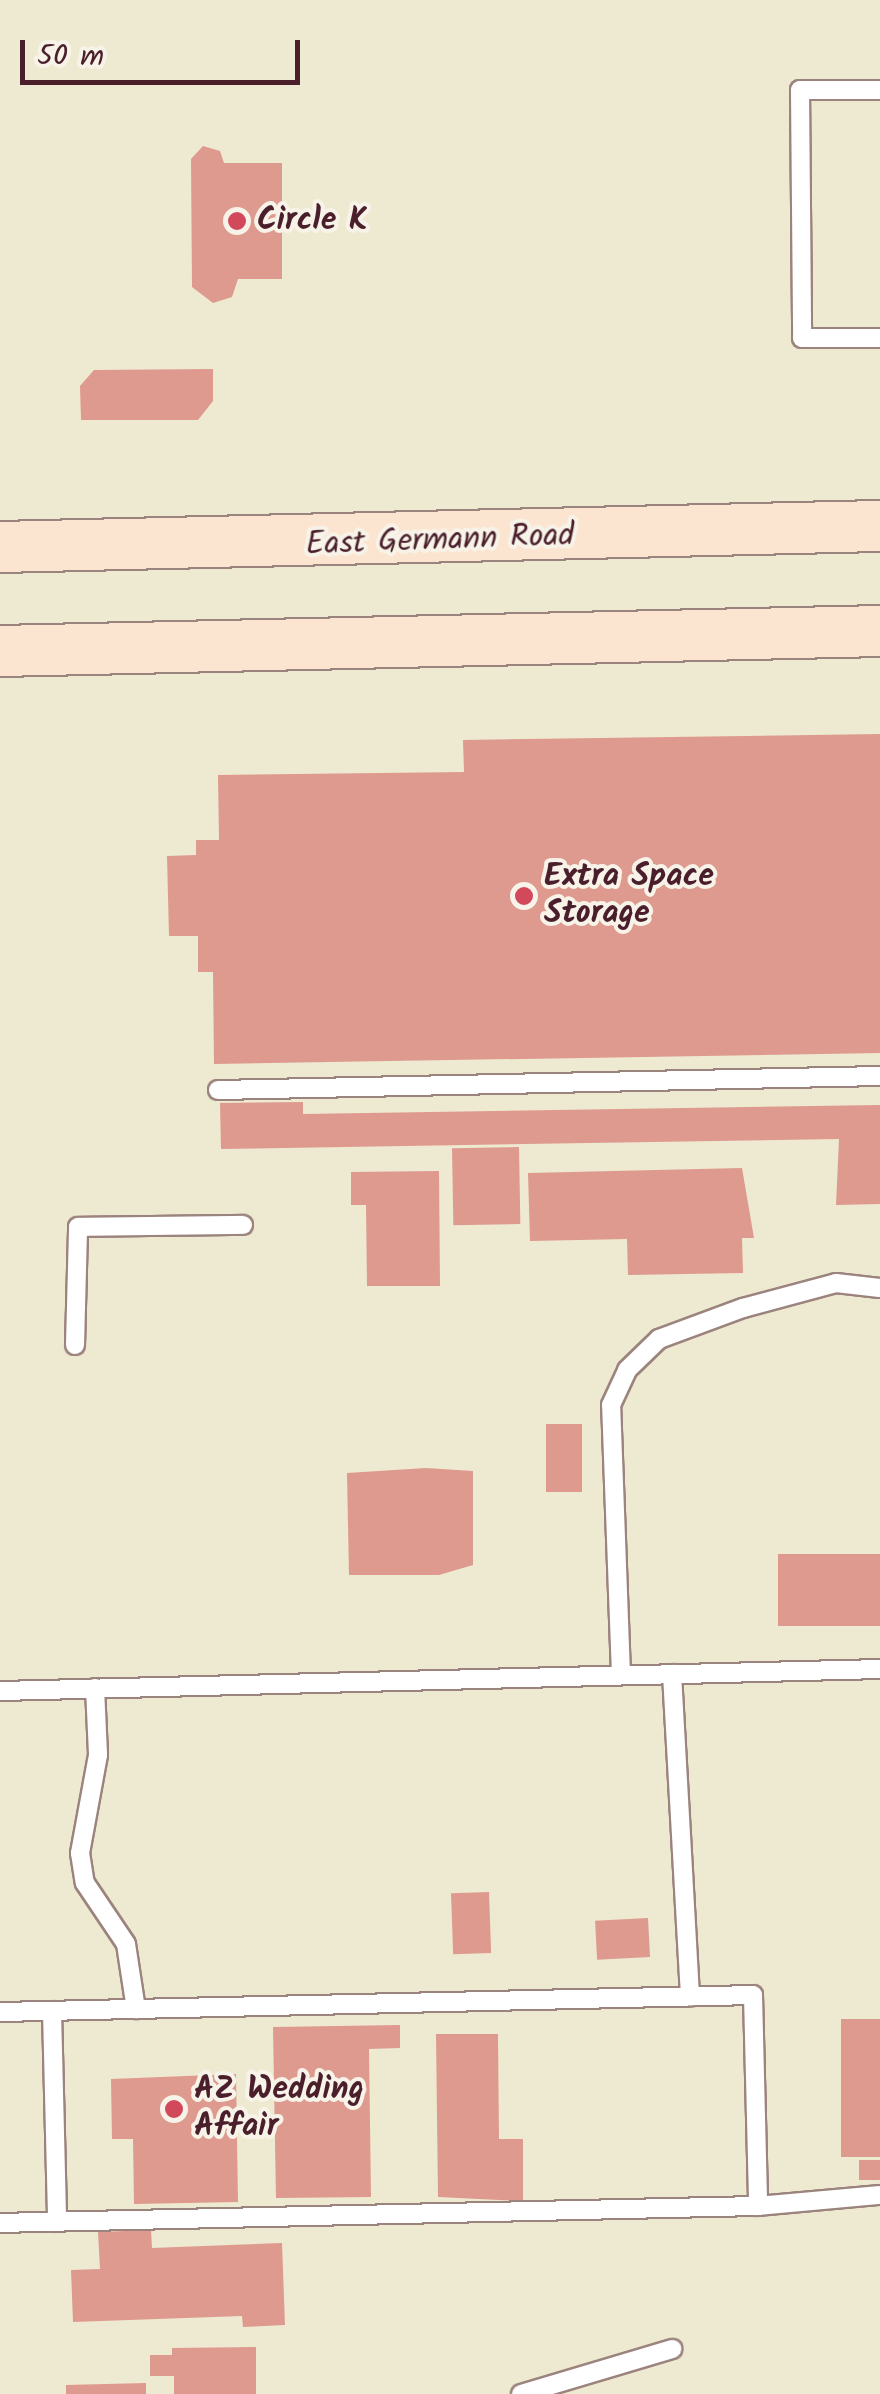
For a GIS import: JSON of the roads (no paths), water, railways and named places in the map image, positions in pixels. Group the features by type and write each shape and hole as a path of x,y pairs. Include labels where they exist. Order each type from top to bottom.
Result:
{"main road":[{"name":"East Germann Road","path":"0,547 880,526"},
{"path":"0,650 880,631"}],"lane":[{"path":"880,90 800,90 802,338 880,338"},
{"path":"218,1090 880,1076"},
{"path":"75,1345 78,1227 243,1224"},
{"path":"621,1676 611,1404 627,1370 660,1339 742,1308 836,1283 880,1288"},
{"path":"0,1690 880,1669"},
{"path":"672,1674 690,1996"},
{"path":"95,1688 98,1754 80,1853 85,1882 126,1944 136,2010"},
{"path":"0,2012 753,1994 758,2206"},
{"path":"52,2011 57,2222"},
{"path":"0,2223 758,2206 880,2195"},
{"path":"521,2394 672,2349"}],"place":[{"name":"Circle K","path":"237,221"},
{"name":"Extra Space Storage","path":"524,896"},
{"name":"AZ Wedding Affair","path":"174,2109"}]}
